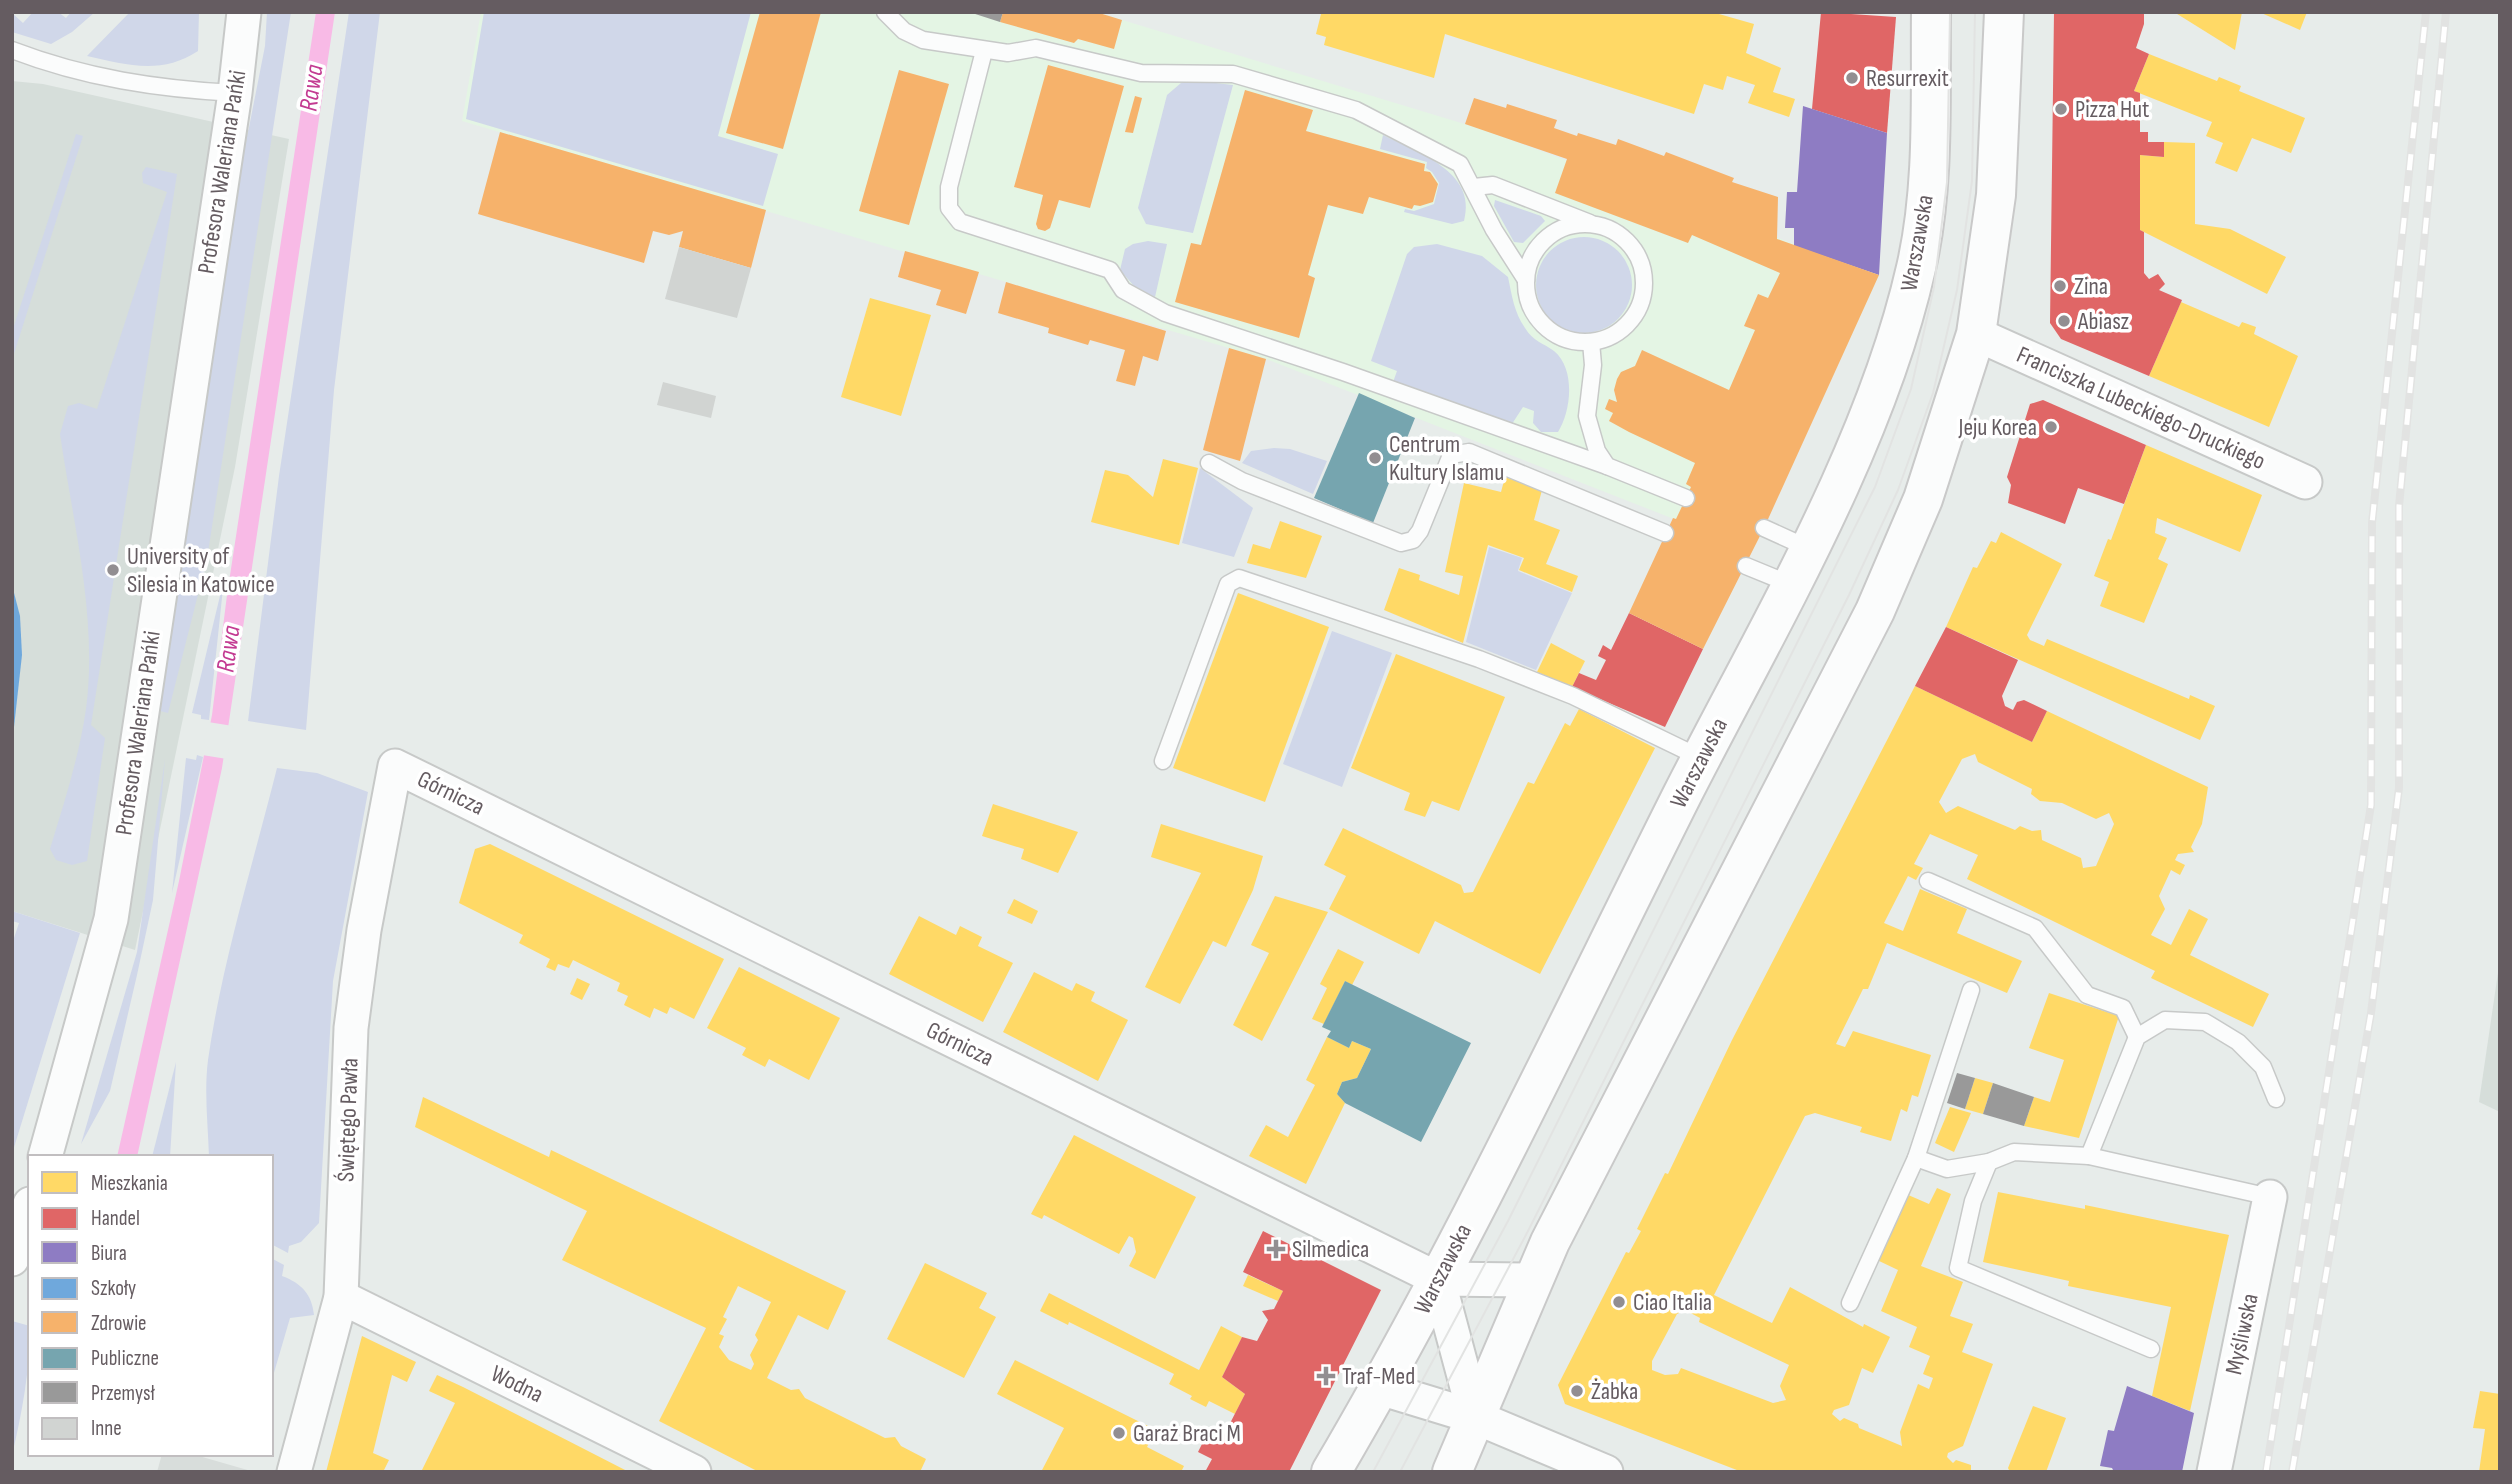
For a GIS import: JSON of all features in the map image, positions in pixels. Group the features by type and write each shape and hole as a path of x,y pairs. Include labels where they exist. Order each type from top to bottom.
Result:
{"street":[{"name":"Profesora Waleriana Pańki","path":"46,1155 111,919 236,93 244,12"},
{"name":"Warszawska","path":"1331,1472 1380,1388 1438,1279 1808,548 1883,385 1917,266 1929,171 1931,12"},
{"path":"1452,1472 1556,1230 1875,611 1923,499 1976,334 1996,195 2004,12"},
{"name":"Franciszka Lubeckiego-Druckiego","path":"1976,334 2305,482"},
{"name":"Górnicza","path":"395,766 1438,1279 1534,1280"},
{"name":"Świętego Pawła","path":"294,1472 341,1297 351,1028 364,930 395,766"},
{"name":"Myśliwska","path":"2214,1472 2270,1197"},
{"path":"12,1259 28,1210"},
{"path":"1438,1279 1475,1417"},
{"name":"Wodna","path":"341,1297 694,1472"},
{"path":"1380,1388 1475,1417 1606,1472"}],"lane":[{"path":"885,12 904,31 923,40 985,51 1018,53 1036,48 1141,73 1242,77 1356,110 1460,164 1494,230 1526,280"},
{"path":"12,50 97,77 157,87 236,93"},
{"path":"985,51 949,187 949,208 960,222 1110,270 1124,290 1165,313 1343,372 1606,466 1686,498"},
{"path":"1474,187 1493,185 1613,231 1628,243 1639,258 1644,276 1643,295 1636,312 1625,327 1609,337 1591,342 1571,340 1552,332 1537,318 1529,300 1526,280 1531,260 1542,243 1567,228 1596,225"},
{"path":"1591,342 1593,365 1587,416 1597,451 1606,466"},
{"path":"1209,463 1242,481 1401,543 1413,540 1420,531 1451,455 1469,452 1665,533"},
{"path":"1763,528 1808,548"},
{"path":"1746,566 1790,584"},
{"path":"1163,761 1228,584 1239,578 1479,659 1573,696 1701,758"},
{"path":"1928,881 2035,928 2087,995 2123,1008 2137,1037"},
{"path":"1850,1303 1916,1158 1971,990"},
{"path":"2089,1156 2137,1037 2165,1020 2205,1022 2238,1042 2263,1067 2276,1099"},
{"path":"1916,1158 1947,1169 1989,1162 2014,1152 2089,1156 2270,1197"},
{"path":"1989,1162 1973,1201 1958,1268 2151,1349"}],"shaded area":[{"path":"33,12 58,12 66,18 71,12 95,12 72,32 51,44 12,32 12,13 23,23"},
{"path":"130,12 199,12 198,51 157,66 130,65 87,56"},
{"path":"267,12 291,12 207,559 168,713 160,711 242,163 265,46"},
{"path":"349,12 380,12 334,390 306,730 248,721 279,476"},
{"path":"481,12 1096,12 1481,129 1879,275 1753,550 1266,359 462,121"},
{"path":"484,12 751,12 718,136 778,154 763,206 466,119"},
{"name":"University of Silesia in Katowice","path":"12,81 43,84 289,139 235,467 135,950 12,911"},
{"path":"1198,81 1233,85 1193,233 1146,224 1138,208 1167,95 1181,83"},
{"path":"76,134 83,136 12,360 12,332"},
{"path":"1383,135 1427,156 1453,176 1462,189 1466,204 1464,221 1452,224 1404,212 1405,209 1414,211 1434,204 1439,183 1426,168 1427,162 1380,149"},
{"path":"146,167 177,174 91,725 105,738 87,861 72,865 56,860 50,849 71,780 83,727 89,675 89,641 82,571 60,434 68,406 79,403 97,409 167,192 143,183 142,173"},
{"path":"1495,200 1541,216 1545,221 1523,243 1514,242 1494,206"},
{"path":"1584,237 1602,241 1618,251 1628,267 1632,285 1628,303 1618,319 1602,329 1584,333 1566,329 1550,319 1540,303 1536,285 1540,267 1550,251 1566,241"},
{"path":"1148,241 1167,244 1155,297 1134,286 1120,270 1125,249"},
{"path":"1437,244 1482,256 1508,277 1521,322 1531,336 1561,359 1566,368 1569,391 1566,413 1558,432 1541,432 1533,423 1534,411 1523,407 1510,427 1392,385 1397,371 1371,361 1407,254 1414,247"},
{"path":"1290,449 1327,461 1313,494 1242,463 1251,451"},
{"path":"1200,468 1253,508 1234,557 1182,543"},
{"path":"1489,547 1522,558 1518,571 1572,593 1536,670 1466,642"},
{"path":"224,579 209,720 201,719 201,715 192,713"},
{"path":"1332,631 1392,653 1342,787 1283,764"},
{"path":"197,755 203,757 172,893 186,758 196,760"},
{"path":"165,759 153,900 137,975 110,1091 81,1144 137,952"},
{"path":"277,768 317,773 368,792 333,981 319,1223 301,1242 289,1246 288,1253 273,1245 273,1155 209,1155 206,1096 208,1060 221,987"},
{"path":"12,911 80,933 12,1154 12,944 19,923 12,921"},
{"path":"2500,959 2500,1112 2479,1102"},
{"path":"176,1062 170,1155 153,1155"},
{"path":"273,1259 284,1265 282,1276 295,1282 311,1301 314,1315 290,1318 273,1376"},
{"path":"12,1321 28,1325 28,1367 12,1455"},
{"path":"161,1456 199,1456 251,1471 157,1472"}],"water":[{"name":"Rawa","path":"316,12 335,12 222,768 137,1155 117,1155 179,881 212,715 227,595"}],"pier":[{"path":"208,722 233,726 227,759 202,755"}],"building: Mieszkania":[{"path":"1317,12 1712,12 1754,24 1746,53 1781,68 1773,92 1795,99 1789,117 1748,103 1755,85 1727,76 1723,90 1704,84 1694,114 1445,34 1434,78 1324,45 1326,37 1316,34 1321,14"},
{"path":"2174,12 2242,12 2235,50"},
{"path":"2259,12 2307,12 2300,30"},
{"path":"2149,54 2217,81 2219,77 2241,86 2239,91 2305,118 2291,153 2252,138 2237,172 2215,163 2223,143 2206,136 2212,122 2134,91"},
{"path":"2164,142 2195,143 2195,224 2230,229 2286,257 2267,294 2140,230 2140,155 2164,157"},
{"path":"870,298 931,315 901,416 841,397"},
{"path":"2181,302 2239,327 2242,322 2256,327 2254,334 2298,356 2269,427 2149,376"},
{"path":"2146,445 2262,495 2240,552 2157,518 2155,533 2167,538 2158,559 2168,564 2144,623 2100,606 2109,582 2094,576 2108,539 2111,540"},
{"path":"1163,459 1198,468 1179,545 1091,522 1105,470 1128,475 1153,497"},
{"path":"1505,477 1542,490 1534,520 1560,530 1546,564 1578,576 1572,592 1519,570 1524,558 1488,545 1463,643 1384,610 1399,568 1420,575 1419,580 1459,595 1463,576 1445,572 1464,483 1501,492"},
{"path":"1280,521 1322,536 1306,578 1247,563 1253,544 1270,549"},
{"path":"2001,532 2062,564 2027,635 2030,640 2044,646 2047,639 2189,699 2190,695 2215,706 2200,740 1946,627 1973,567 1977,568 1991,541 1996,543"},
{"path":"1238,593 1329,627 1265,802 1173,768"},
{"path":"1551,643 1585,661 1572,687 1537,672"},
{"path":"1396,654 1505,697 1459,811 1432,801 1425,817 1404,810 1410,793 1351,768"},
{"path":"1915,686 2032,742 2047,711 2208,787 2202,824 2191,847 2194,852 2178,854 2175,860 2185,865 2180,875 2171,870 2159,896 2165,909 2151,935 2171,945 2189,909 2208,919 2190,955 2269,994 2253,1027 2151,978 2155,971 1967,879 1978,855 1930,834 1914,864 1923,868 1916,880 1908,876 1884,923 1903,931 1920,889 1967,909 1957,933 2022,961 2007,993 1887,943 1868,989 1863,989 1836,1044 1845,1047 1853,1031 1931,1055 1918,1097 1912,1095 1907,1112 1901,1109 1891,1141 1860,1132 1862,1127 1815,1113 1805,1116 1714,1295 1772,1323 1790,1287 1863,1327 1864,1324 1890,1337 1873,1373 1862,1368 1849,1405 1834,1410 1832,1414 1840,1421 1844,1418 1858,1424 1859,1428 1902,1446 1900,1432 1918,1384 1929,1389 1933,1378 1923,1374 1930,1356 1909,1347 1917,1327 1881,1311 1898,1270 1877,1260 1906,1194 1929,1204 1937,1188 1951,1194 1921,1266 1963,1282 1950,1316 1973,1324 1962,1352 1993,1364 1963,1446 1948,1453 1947,1457 1953,1463 1956,1460 1971,1465 1971,1472 1742,1472 1565,1404 1558,1385 1626,1252 1629,1253 1641,1231 1637,1229 1665,1173 1668,1174 1732,1040","holes":["1975,754 1978,762 2032,789 2031,794 2040,801 2062,803 2096,819 2109,813 2114,824 2096,866 2083,868 2081,858 2042,840 2041,830 2032,831 2020,826 2015,830 1958,806 1946,813 1939,802 1962,759","1685,1310 1700,1318 1699,1322 1789,1365 1780,1386 1786,1400 1773,1403 1681,1368 1678,1374 1665,1375 1652,1370 1652,1361 1677,1314"]},
{"path":"1579,709 1655,748 1540,974 1435,921 1419,954 1329,909 1346,876 1324,865 1343,828 1461,885 1464,893 1473,892 1528,782 1534,784 1565,723 1570,726"},
{"path":"993,804 1078,832 1058,873 1021,859 1024,849 982,836"},
{"path":"1161,824 1263,856 1253,890 1226,947 1213,941 1180,1004 1145,987 1201,873 1151,857"},
{"path":"490,844 724,959 694,1019 670,1007 667,1014 654,1008 650,1018 624,1005 628,996 617,991 620,983 573,960 569,968 558,964 555,971 546,967 550,959 519,943 523,935 459,903 475,849"},
{"path":"1275,896 1328,912 1262,1041 1233,1025 1269,953 1251,945"},
{"path":"1014,899 1038,911 1032,924 1007,913"},
{"path":"919,916 956,935 960,926 982,937 978,946 1013,963 983,1022 889,974"},
{"path":"1338,949 1364,962 1352,985 1345,981 1324,1024 1312,1019 1327,988 1320,984"},
{"path":"739,967 840,1018 809,1080 769,1059 765,1067 742,1055 746,1048 707,1028"},
{"path":"1034,972 1072,991 1076,983 1095,992 1091,1001 1128,1020 1098,1081 1003,1032"},
{"path":"577,978 590,984 582,1000 570,994"},
{"path":"2049,993 2119,1016 2079,1138 2024,1126 2034,1097 2050,1102 2064,1060 2029,1048"},
{"path":"1327,1037 1349,1048 1352,1041 1371,1049 1357,1078 1342,1082 1337,1094 1345,1103 1306,1184 1249,1156 1266,1125 1288,1137 1315,1085 1306,1080"},
{"path":"1975,1078 1993,1083 1983,1114 1965,1109"},
{"path":"423,1097 549,1157 551,1150 846,1291 828,1330 798,1315 767,1378 791,1390 799,1389 805,1398 885,1438 895,1437 901,1446 926,1459 920,1472 759,1472 659,1421 706,1328 562,1260 587,1211 415,1127","holes":["738,1286 771,1302 755,1335 758,1340 750,1355 754,1364 751,1370 729,1360 719,1347 724,1336 719,1334 727,1319 723,1317"]},
{"path":"1950,1107 1971,1113 1954,1152 1935,1143"},
{"path":"1074,1135 1196,1197 1155,1279 1129,1266 1136,1252 1133,1238 1129,1236 1119,1254 1044,1215 1042,1219 1031,1214"},
{"path":"1998,1192 2085,1209 2085,1205 2229,1235 2190,1411 2152,1396 2171,1307 2068,1286 2069,1281 1983,1262"},
{"path":"925,1263 987,1293 979,1308 996,1317 964,1378 887,1339"},
{"path":"1248,1275 1283,1291 1278,1301 1243,1286"},
{"path":"1049,1293 1199,1370 1221,1326 1242,1337 1222,1377 1245,1394 1235,1414 1209,1401 1206,1407 1190,1399 1192,1396 1169,1384 1174,1374 1069,1322 1068,1325 1040,1311"},
{"path":"362,1336 416,1362 407,1382 392,1375 373,1453 389,1460 383,1472 326,1472"},
{"path":"1015,1360 1156,1430 1147,1447 1184,1466 1181,1472 1041,1472 1064,1428 997,1394"},
{"path":"437,1375 629,1472 421,1472 455,1403 429,1391"},
{"path":"2480,1391 2500,1394 2500,1472 2479,1472 2485,1429 2473,1428"},
{"path":"2033,1406 2066,1418 2046,1472 2010,1472 2008,1468"}],"building: Handel":[{"path":"1821,12 1896,17 1887,133 1812,109"},
{"path":"2054,12 2144,12 2144,24 2136,48 2149,54 2134,91 2140,93 2140,132 2148,132 2148,142 2164,142 2164,157 2140,155 2140,230 2144,232 2144,273 2149,279 2158,274 2165,284 2159,290 2182,300 2149,376 2061,339 2050,323"},
{"path":"2043,400 2146,445 2124,504 2078,488 2065,524 2008,503 2011,485 2007,477 2030,404"},
{"path":"1629,613 1703,649 1665,727 1572,687 1579,673 1596,680 1606,660 1598,656 1603,645 1611,650"},
{"path":"1946,627 2018,660 2002,696 2005,706 2013,710 2017,702 2024,700 2047,711 2032,742 1915,686"},
{"path":"1263,1231 1381,1290 1289,1472 1205,1472 1212,1459 1198,1452 1209,1430 1223,1437 1245,1394 1222,1377 1242,1337 1257,1341 1268,1320 1262,1311 1274,1309 1283,1291 1243,1272"}],"building: Biura":[{"path":"1803,106 1887,133 1879,275 1794,246 1794,228 1785,228 1787,192 1797,192"},
{"path":"2127,1386 2194,1413 2182,1472 2114,1472 2112,1468 2100,1466 2108,1430 2114,1431"}],"building: Szkoły":[{"path":"12,585 20,616 22,655 14,727"}],"building: Zdrowie":[{"path":"760,12 821,12 783,149 726,133"},
{"path":"1003,12 1096,12 1122,20 1114,49 1078,39 1074,43 1000,22"},
{"path":"1048,65 1124,86 1090,208 1059,200 1050,228 1045,231 1038,229 1036,224 1043,195 1014,187"},
{"path":"899,70 949,84 909,225 859,211"},
{"path":"1245,90 1313,110 1306,131 1425,164 1424,171 1430,172 1438,184 1433,202 1414,205 1412,209 1369,197 1363,214 1328,205 1308,275 1315,278 1299,338 1175,302 1191,243 1201,245"},
{"path":"1135,96 1142,98 1133,133 1125,132"},
{"path":"1474,98 1506,108 1507,104 1557,120 1554,128 1577,136 1578,133 1616,145 1618,139 1664,156 1666,152 1734,178 1732,182 1778,197 1777,239 1879,275 1764,528 1703,649 1629,613 1673,518 1676,519 1691,487 1686,484 1695,463 1609,421 1613,413 1605,409 1609,399 1617,402 1614,390 1617,379 1621,372 1635,366 1642,350 1729,390 1755,330 1744,326 1758,294 1768,298 1780,273 1692,235 1688,243 1555,193 1567,159 1465,124"},
{"path":"500,132 766,210 751,268 679,247 683,231 669,235 653,231 644,263 478,214"},
{"path":"905,251 979,272 966,314 936,305 941,290 898,277"},
{"path":"1006,282 1166,331 1158,361 1143,356 1135,386 1116,381 1125,350 1090,340 1088,345 1048,333 1049,328 998,313"},
{"path":"1229,348 1266,359 1240,461 1203,450"}],"building: Publiczne":[{"path":"1359,393 1415,418 1373,523 1314,498"},
{"path":"1345,981 1471,1043 1421,1142 1345,1103 1337,1094 1342,1082 1357,1078 1371,1049 1352,1041 1349,1048 1327,1037 1331,1031 1322,1027"}],"building: Przemysł":[{"path":"969,12 1003,12 1000,22"},
{"path":"1957,1073 1975,1078 1965,1109 1947,1103"},
{"path":"1993,1083 2034,1097 2024,1126 1983,1114"}],"building: Inne":[{"path":"679,247 751,268 737,318 665,299"},
{"path":"663,382 716,396 711,418 657,405"}],"tram line":[{"path":"1373,1472 1508,1221 1875,487 1911,389 1934,287 1947,182 1950,12"},
{"path":"1400,1472 1528,1231 1849,595 1898,490 1933,393 1957,290 1972,181 1975,12"}],"railway":[{"path":"2266,1472 2371,805 2372,523 2426,12"},
{"path":"2292,1472 2371,1013 2399,788 2399,506 2446,12"}],"place":[{"name":"Resurrexit","path":"1852,78"},
{"name":"Pizza Hut","path":"2061,109"},
{"name":"Zina","path":"2060,286"},
{"name":"Abiasz","path":"2064,321"},
{"name":"Jeju Korea","path":"2051,427"},
{"name":"Centrum Kultury Islamu","path":"1375,458"},
{"name":"University of Silesia in Katowice","path":"113,570"},
{"name":"Silmedica","path":"1276,1249"},
{"name":"Ciao Italia","path":"1619,1302"},
{"name":"Traf-Med","path":"1326,1376"},
{"name":"Żabka","path":"1577,1391"},
{"name":"Garaż Braci M","path":"1119,1433"}]}
